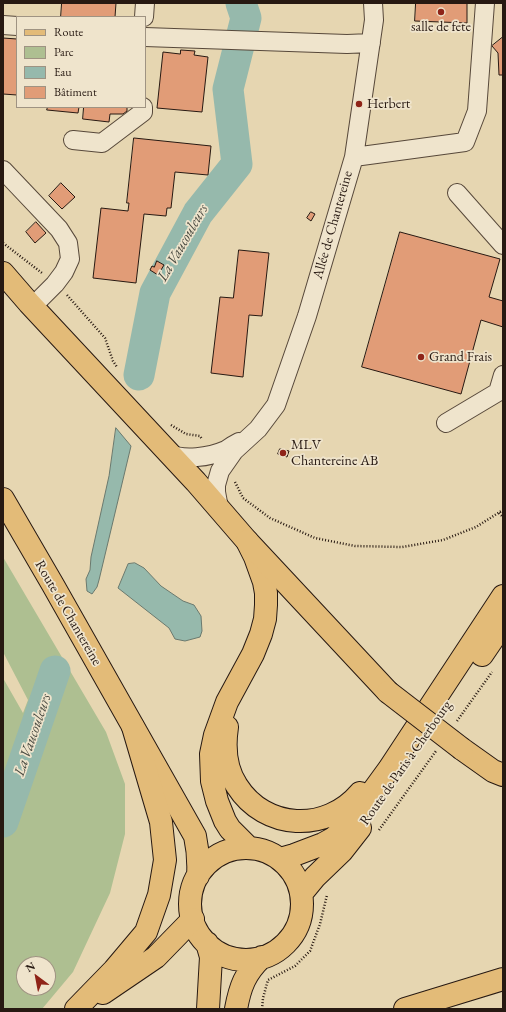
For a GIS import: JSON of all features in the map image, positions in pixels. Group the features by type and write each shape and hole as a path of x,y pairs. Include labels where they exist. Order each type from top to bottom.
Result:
{"main road":[{"path":"3,273 30,305 168,452 247,541 388,692 462,749 493,771 503,775"},
{"path":"3,281 30,305"},
{"name":"Route de Chantereine","path":"3,499 133,727"},
{"path":"3,524 53,585"},
{"path":"247,541 255,557 264,582 266,593 265,619 253,654 227,702 210,754 212,781 216,801 230,829 249,848"},
{"path":"280,859 323,844 334,838 342,830 385,774 503,596"},
{"name":"Route de Paris à Cherbourg","path":"301,894 315,876 342,851 356,833 393,783 503,624"},
{"path":"235,686 226,728 225,743 228,767 236,786 245,797 263,811 276,818 302,822 328,817 340,811 359,795 383,765 413,732"},
{"path":"133,727 195,836 199,854 198,876"},
{"path":"77,1009 114,970 146,932 159,895 165,860 161,822 133,727"},
{"path":"239,848 257,849 265,851 280,859 294,875 301,894 302,907 300,918 295,930 281,947 262,957 245,959 228,956 221,953 207,943 198,932 192,919 191,897 194,884 198,876 211,860 229,850 239,848"},
{"path":"77,1009 156,957 192,919"},
{"path":"207,943 211,957 208,1009"},
{"path":"236,1009 246,977 253,966 262,957"},
{"path":"405,1009 503,979"}],"street":[{"path":"144,16 145,3"},
{"name":"Allée de Chantereine","path":"168,452 173,456 218,460 226,450 258,429 276,405 307,316 354,156 371,43 374,20 374,3"},
{"path":"354,156 465,142 477,111 485,3"},
{"path":"3,25 16,26"},
{"path":"146,37 347,44 371,43"},
{"path":"73,140 102,143 143,112 143,108"},
{"path":"3,170 59,229 68,243 70,259 64,272 55,284 30,305"},
{"path":"457,194 503,245"},
{"path":"446,423 498,392 503,375"},
{"path":"218,460 216,492 219,508"}],"path":[{"path":"3,243 55,284 75,304 106,338 113,361 120,371"},
{"path":"169,424 186,434 200,436 233,479 244,498 270,518 315,538 355,546 402,547 443,540 476,527 503,510"},
{"path":"499,513 503,517"}],"green space":[{"path":"3,557 106,732 125,784 125,834 110,893 73,972 56,992 56,956 16,956 16,996 53,996 42,1009 3,1009 3,678 23,713 28,700 3,652"}],"water":[{"path":"116,428 131,446 99,580 97,587 92,594 87,591 86,579 90,570 91,557 109,476"},
{"path":"135,563 144,568 161,586 183,601 194,605 201,616 202,631 200,637 185,641 175,639 169,628 118,588 128,564"}],"building":[{"path":"62,3 116,3 115,16 61,16"},
{"name":"salle de fete","path":"416,3 467,3 467,23 415,21"},
{"path":"503,37 503,75 499,75 498,53 492,46"},
{"path":"3,38 16,39 16,95 3,94"},
{"path":"181,50 195,51 194,55 208,57 202,112 157,108 163,52 180,54"},
{"path":"48,108 79,108 78,113 47,110"},
{"path":"84,108 127,108 127,111 123,114 110,114 109,122 83,119"},
{"path":"134,138 211,146 208,175 175,172 171,208 167,208 166,216 144,214 136,283 93,278 101,208 128,211 129,203 127,203"},
{"path":"61,183 75,197 62,209 49,196"},
{"path":"311,212 315,214 311,221 307,218"},
{"path":"36,222 46,233 35,243 26,232"},
{"path":"400,232 500,259 489,297 503,301 503,327 481,320 461,394 362,367"},
{"path":"239,250 269,253 262,316 249,315 243,377 211,373 220,297 233,298"},
{"path":"157,261 164,265 158,275 150,270 152,266 154,267"},
{"name":"MLV Chantereine AB","path":"280,449 289,451 287,457 278,454"}],"waterway":[{"name":"La Vaucouleurs","path":"139,375 155,293 198,213 237,164 228,89 246,18 241,3"},
{"name":"La Vaucouleurs","path":"3,822 55,671"}],"place":[{"name":"salle de fete","path":"441,12"},
{"name":"Herbert","path":"359,104"},
{"name":"Grand Frais","path":"421,357"},
{"name":"MLV Chantereine AB","path":"283,453"}]}
